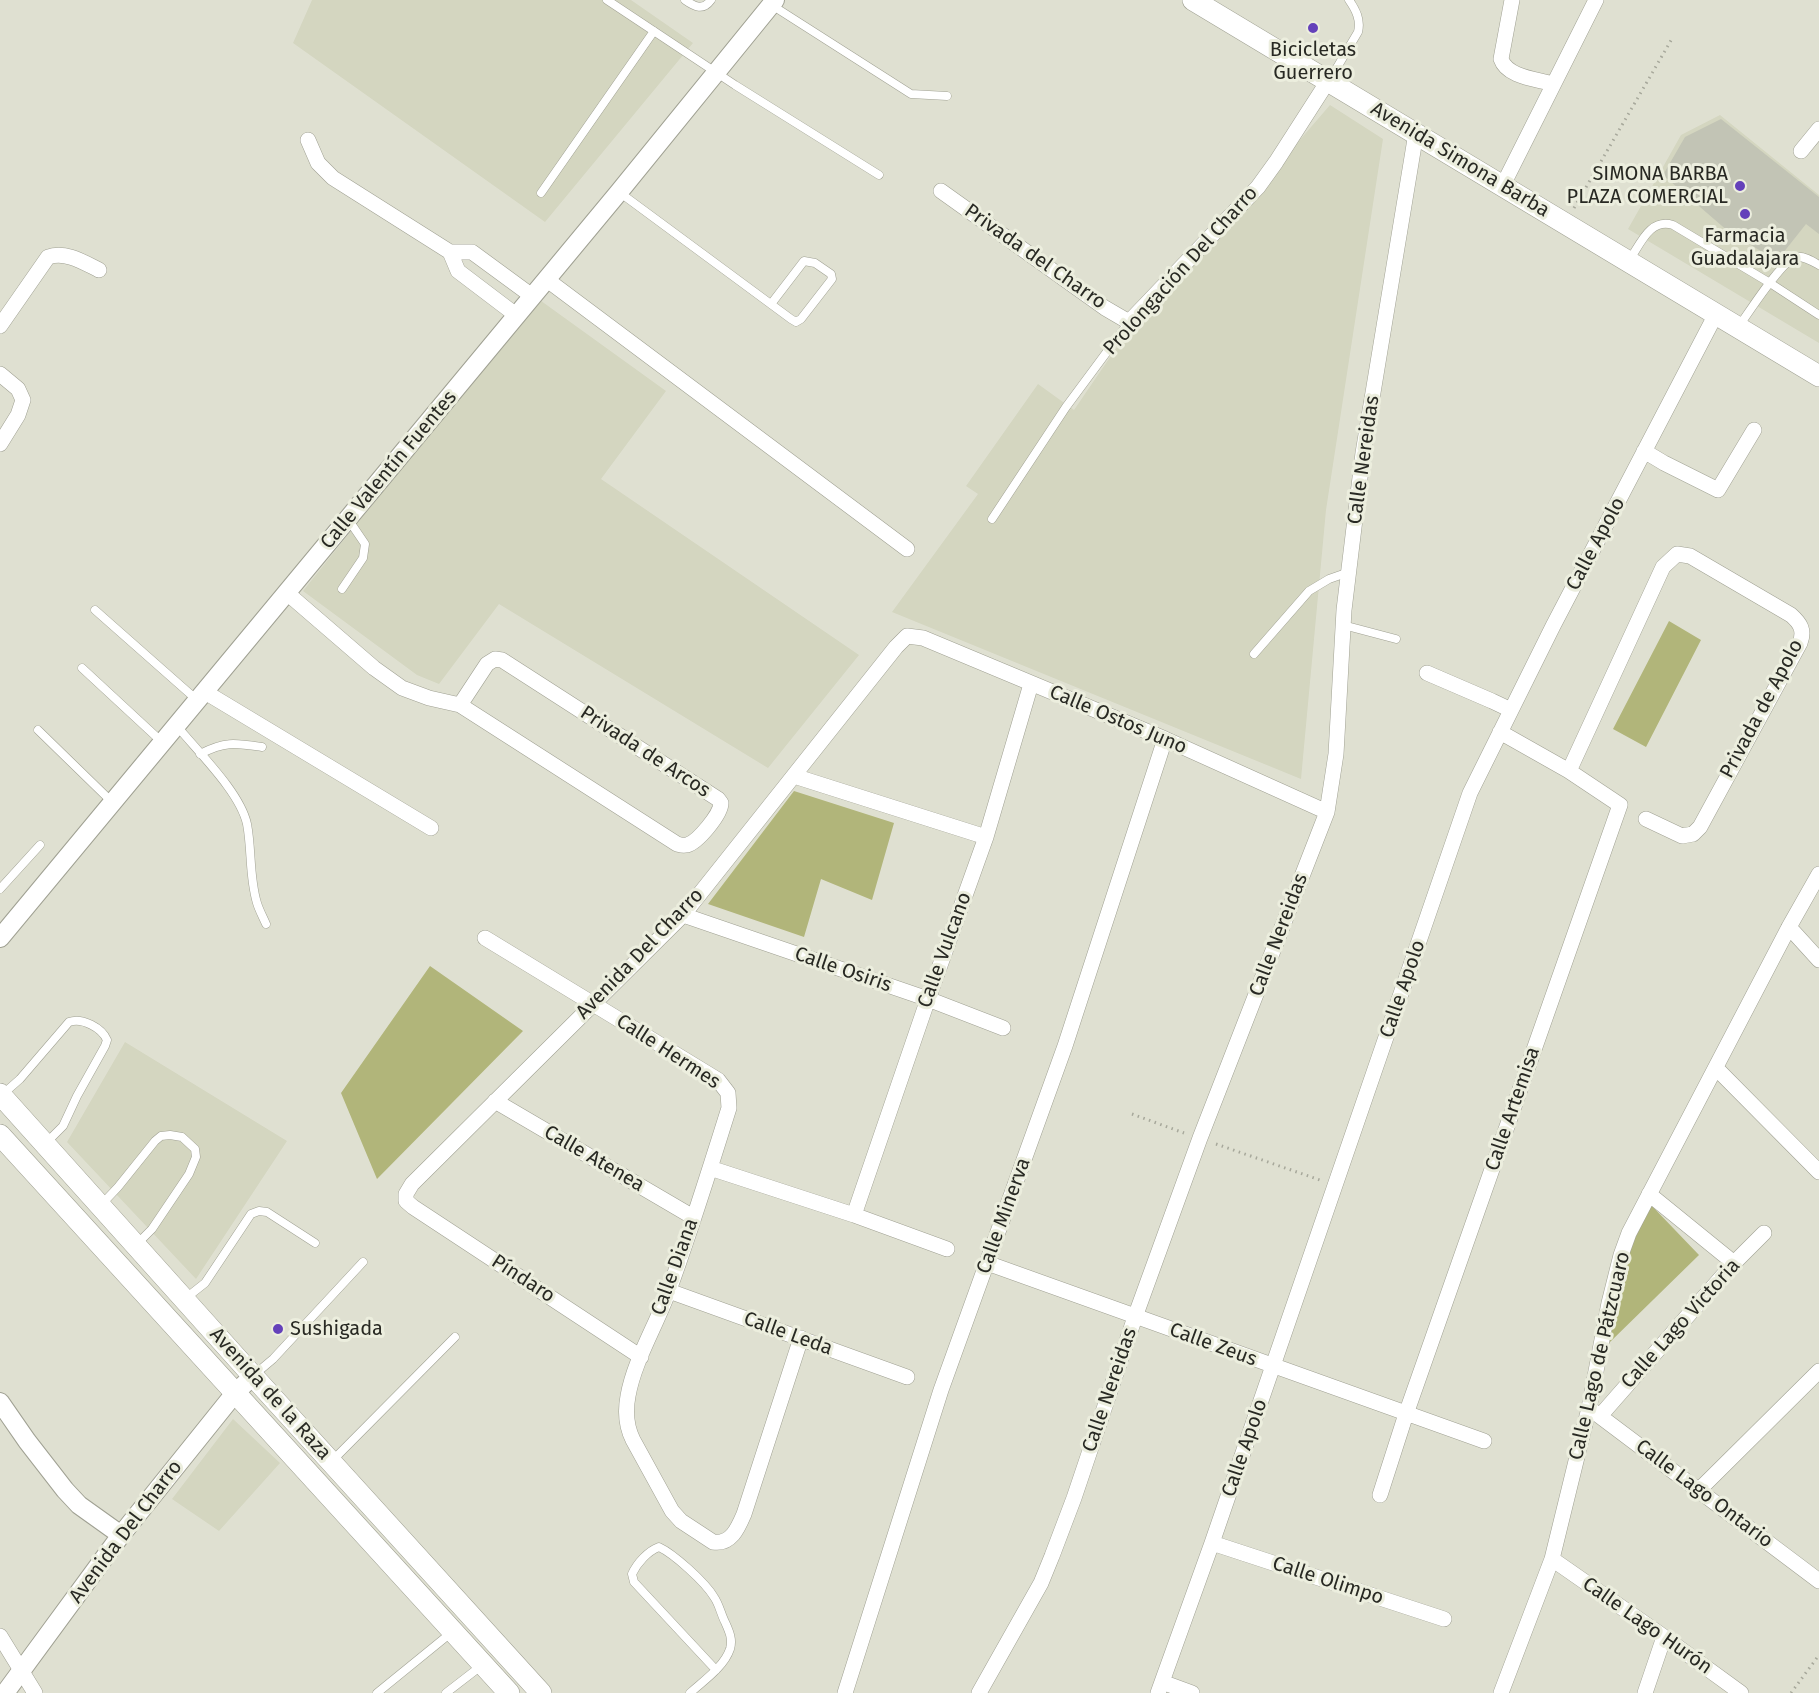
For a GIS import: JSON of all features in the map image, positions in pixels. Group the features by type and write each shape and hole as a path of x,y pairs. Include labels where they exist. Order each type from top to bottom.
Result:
{"main road":[{"name":"Avenida Simona Barba","path":"1193,0 1819,376"},
{"name":"Avenida de la Raza","path":"1,1094 330,1462 541,1693"},
{"name":"Avenida de la Raza","path":"0,1135 509,1693"}],"street":[{"path":"1512,0 1501,59 1504,67 1513,73 1553,84"},
{"path":"1503,185 1596,0"},
{"name":"Calle Valentín Fuentes","path":"0,938 619,192 717,72 770,2"},
{"name":"Prolongación Del Charro","path":"1129,322 1258,187 1328,81"},
{"path":"1801,151 1819,129"},
{"name":"Calle Nereidas","path":"979,1693 1041,1583 1052,1556 1200,1138 1327,812 1336,754 1343,625 1363,453 1416,133"},
{"path":"308,140 318,163 333,178 450,252 472,252 532,296"},
{"name":"Privada del Charro","path":"941,191 1105,308 1129,322"},
{"path":"450,252 458,271 516,315"},
{"path":"0,326 48,257 68,256 99,270"},
{"path":"546,279 907,549"},
{"name":"Calle Apolo","path":"1160,1688 1470,793 1510,710 1716,314"},
{"path":"0,374 18,389 23,400 18,415 0,444"},
{"path":"1644,451 1718,490 1754,430"},
{"name":"Privada de Apolo","path":"1569,771 1663,567 1672,557 1677,554 1690,556 1791,615 1798,621 1802,630 1803,636 1800,643 1700,827 1693,834 1682,836 1646,819"},
{"name":"Privada de Arcos","path":"286,593 374,668 402,688 429,698 460,705 677,844 686,846 692,843 720,810 722,803 718,799 502,660 495,658 489,662 460,705"},
{"name":"Calle Ostos Juno","path":"907,636 923,639 1165,739 1327,812"},
{"name":"Avenida Del Charro","path":"406,1201 406,1194 412,1184 683,915 907,636"},
{"path":"1427,673 1492,700 1510,710"},
{"name":"Calle Vulcano","path":"854,1215 927,999 986,837 1031,684"},
{"path":"202,696 430,828"},
{"path":"1500,732 1569,771"},
{"name":"Calle Minerva","path":"845,1693 941,1390 1065,1046 1165,739"},
{"name":"Calle Artemisa","path":"1380,1495 1406,1414 1620,805 1569,771"},
{"path":"794,776 986,837"},
{"name":"Calle Lago de Pátzcuaro","path":"1501,1693 1552,1559 1594,1412 1609,1303 1629,1233 1819,874"},
{"name":"Calle Osiris","path":"683,915 927,999 1003,1028"},
{"path":"1789,927 1819,960"},
{"name":"Calle Hermes","path":"485,938 718,1080 728,1093"},
{"path":"1716,1068 1819,1172"},
{"name":"Calle Diana","path":"728,1093 729,1108 669,1291 641,1357 628,1395 626,1416 633,1440 661,1495 672,1511 681,1521 713,1542 719,1543 729,1539 739,1526 801,1338"},
{"name":"Calle Atenea","path":"495,1101 693,1217"},
{"path":"710,1168 854,1215 946,1249"},
{"path":"1650,1194 1734,1263"},
{"name":"Píndaro","path":"406,1201 641,1357"},
{"name":"Calle Lago Victoria","path":"1594,1412 1764,1233"},
{"name":"Calle Zeus","path":"987,1263 1484,1442"},
{"name":"Calle Leda","path":"669,1291 907,1377"},
{"path":"1698,1491 1819,1371"},
{"name":"Avenida Del Charro","path":"5,1693 121,1535 235,1393 253,1376"},
{"path":"0,1402 65,1490 79,1505 121,1535"},
{"name":"Calle Lago Ontario","path":"1594,1412 1819,1581"},
{"name":"Calle Olimpo","path":"1212,1543 1444,1619"},
{"name":"Calle Lago Hurón","path":"1552,1559 1741,1693"},
{"path":"0,1636 35,1693"},
{"path":"1645,1693 1664,1637"},
{"path":"1160,1688 1192,1693"}],"lane":[{"path":"607,0 735,85 879,175"},
{"path":"685,0 701,8 711,0"},
{"path":"1328,81 1358,32 1360,24 1358,15 1349,0"},
{"path":"770,2 911,94 947,96"},
{"path":"541,193 654,31"},
{"path":"619,192 791,320 801,319 832,279 831,274 815,263 804,261 771,304"},
{"path":"1629,261 1649,230 1660,223 1666,223 1770,283 1819,315"},
{"path":"1738,327 1770,283 1792,258 1802,257 1819,265"},
{"name":"Prolongación Del Charro","path":"992,519 1066,407 1129,322"},
{"path":"342,589 363,558 364,551 364,544 348,519"},
{"path":"1254,654 1309,591 1329,579 1349,572"},
{"path":"94,610 202,696"},
{"path":"1343,625 1396,639"},
{"path":"81,668 163,743"},
{"path":"177,726 229,788 238,803 246,822 257,904 266,924"},
{"path":"38,730 114,803"},
{"path":"200,754 213,747 234,742 262,747"},
{"path":"0,889 40,845"},
{"path":"1,1094 20,1079 69,1022 76,1019 83,1021 104,1034 107,1040 105,1046 63,1126 45,1144"},
{"path":"101,1206 154,1141 161,1136 182,1137 195,1149 196,1157 189,1173 152,1229 136,1245"},
{"path":"185,1299 205,1282 251,1214 259,1211 267,1212 315,1244"},
{"path":"253,1376 273,1359 363,1263"},
{"path":"330,1462 456,1337"},
{"path":"690,1693 716,1670 727,1656 731,1636 714,1598 705,1585 667,1551 659,1547 653,1549 636,1567 632,1574 634,1582 716,1670"},
{"path":"378,1693 453,1631"},
{"path":"446,1693 483,1664"}],"path":[{"path":"1566,223 1673,37"},
{"path":"1132,1114 1334,1185"},
{"path":"1791,1693 1819,1654"}],"shaded area":[{"path":"312,0 631,0 693,43 545,222 293,43"},
{"path":"1330,105 1383,139 1326,510 1301,779 892,612 978,494 966,486 1038,384 1074,410 1147,303 1223,229"},
{"path":"1720,115 1819,195 1819,343 1628,229 1681,135"},
{"path":"537,298 666,391 601,479 859,655 768,768 499,604 439,684 417,675 303,591"},
{"path":"125,1042 287,1141 196,1279 67,1142"},
{"path":"233,1419 280,1463 219,1531 172,1499"}],"green space":[{"path":"1669,621 1701,640 1646,747 1613,729"},
{"path":"794,791 894,823 872,900 821,879 804,937 708,904"},
{"path":"430,966 523,1031 377,1179 341,1093"},
{"path":"1651,1205 1699,1255 1609,1343 1628,1247"}],"building":[{"name":"SIMONA BARBA PLAZA COMERCIAL","path":"1721,119 1819,197 1819,234 1806,224 1783,253 1766,254 1729,232 1663,175 1685,137"}],"place":[{"name":"Bicicletas Guerrero","path":"1313,28"},
{"name":"SIMONA BARBA PLAZA COMERCIAL","path":"1740,186"},
{"name":"Farmacia Guadalajara","path":"1745,214"},
{"name":"Sushigada","path":"278,1329"}]}
